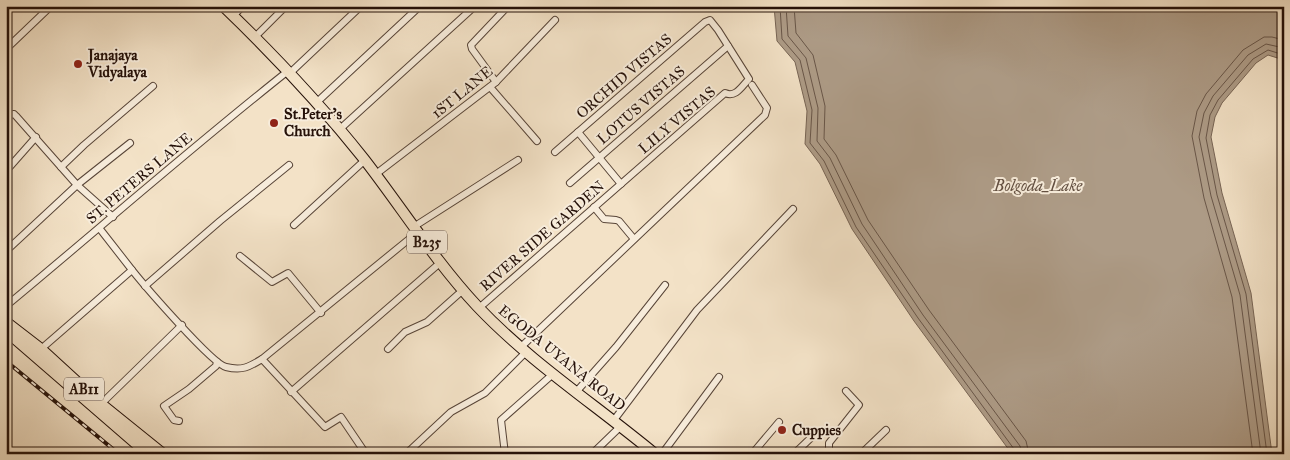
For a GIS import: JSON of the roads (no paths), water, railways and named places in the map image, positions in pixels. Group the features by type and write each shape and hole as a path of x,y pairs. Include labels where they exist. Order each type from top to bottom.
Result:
{"main road":[{"name":"EGODA UYANA ROAD","path":"223,6 289,72 340,129 441,262 479,308 553,374 618,423 655,454"},
{"name":"AB11","path":"6,322 41,350 101,404 163,454"},
{"name":"AB11","path":"6,331 148,454"}],"street":[{"path":"6,49 51,6"},
{"path":"233,16 243,6"},
{"path":"254,38 286,6"},
{"name":"ST. PETERS LANE","path":"6,306 100,229 229,118 289,72 361,6"},
{"path":"316,103 420,6"},
{"path":"340,129 475,6"},
{"path":"496,82 471,46 508,6"},
{"name":"1ST LANE","path":"376,174 496,82 555,20"},
{"name":"ORCHID VISTAS","path":"555,152 705,22 710,20 728,46"},
{"path":"406,454 451,412 485,393 524,349 634,240 765,115 767,108 728,46"},
{"name":"LOTUS VISTAS","path":"570,183 728,46"},
{"name":"LILY VISTAS","path":"621,184 725,93 733,94 750,82"},
{"path":"61,167 153,86"},
{"path":"490,87 537,141"},
{"path":"6,118 14,114 77,185 113,217"},
{"path":"578,132 621,184"},
{"path":"6,171 36,138"},
{"path":"6,250 77,185 130,143"},
{"path":"294,225 365,160"},
{"path":"100,229 144,286 216,362 224,367 245,368 262,359 321,313 417,229 518,160"},
{"path":"144,286 289,165"},
{"name":"RIVER SIDE GARDEN","path":"479,308 621,184"},
{"path":"594,208 604,219 619,222 634,240"},
{"path":"592,454 618,423 697,310 793,209"},
{"path":"240,256 269,281 276,281 288,274 321,313"},
{"path":"291,392 441,262"},
{"path":"41,350 132,270"},
{"path":"576,392 616,347 665,285"},
{"path":"388,349 405,332 427,322 463,290"},
{"path":"101,404 182,325"},
{"path":"262,359 325,427 341,418 366,454"},
{"path":"179,421 174,420 164,406 216,366 216,362"},
{"path":"506,454 501,420 553,374"},
{"path":"662,454 719,377"},
{"path":"832,454 829,450 829,442 860,405 846,391"},
{"path":"752,454 779,422"},
{"path":"861,454 886,430"},
{"path":"794,454 817,432"}],"water":[{"name":"Bolgoda_Lake","path":"774,6 1284,6 1284,60 1268,55 1256,63 1222,103 1215,117 1211,137 1222,193 1251,293 1272,454 1012,454 914,321 852,229 820,164 805,144 807,111 795,62 777,41"}],"railway":[{"path":"6,361 119,454"}],"place":[{"name":"Janajaya Vidyalaya","path":"78,64"},
{"name":"St.Peter's Church","path":"274,123"},
{"name":"Cuppies","path":"782,430"}]}
